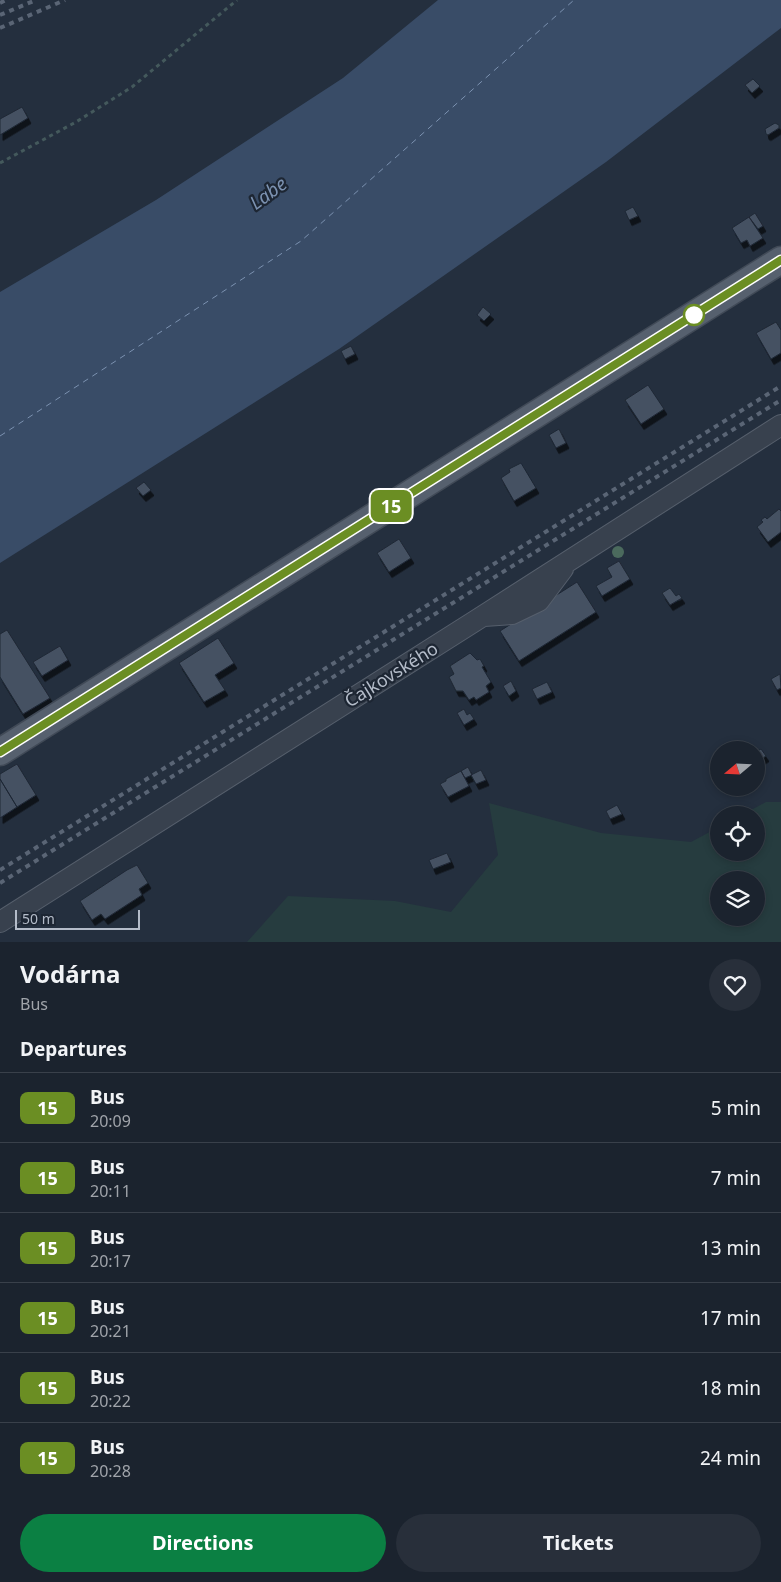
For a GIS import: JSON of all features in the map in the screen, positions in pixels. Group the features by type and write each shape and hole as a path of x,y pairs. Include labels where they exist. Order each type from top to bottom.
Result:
{"main road":[{"path":"0,752 779,265"}],"street":[{"name":"Čajkovského","path":"0,922 781,425"}],"path":[{"path":"0,163 76,122 132,87 237,0"}],"green space":[{"path":"766,802 781,802 781,942 247,942 288,896 395,901 451,912 498,855 489,803 601,833 691,842 710,832 710,861 765,861 765,806 759,806"}],"water":[{"name":"Labe","path":"438,0 781,0 781,28 606,162 339,349 0,563 0,292 156,200 343,78"}],"building":[{"path":"753,79 760,86 752,93 745,85"},
{"path":"22,107 28,118 0,135 0,119"},
{"path":"775,123 779,125 779,128 768,135 766,134 765,129"},
{"path":"633,207 638,216 629,220 625,211"},
{"path":"755,213 763,226 758,229 749,217"},
{"path":"749,217 763,238 750,246 747,240 741,243 732,228"},
{"path":"483,307 491,314 484,321 477,315"},
{"path":"776,322 781,330 781,353 771,359 756,333"},
{"path":"351,346 355,354 345,359 341,351"},
{"path":"648,385 664,409 641,424 625,400"},
{"path":"559,429 566,443 556,448 549,435"},
{"path":"521,463 536,488 514,501 501,478 510,472 509,469"},
{"path":"144,482 151,490 143,496 136,488"},
{"path":"779,509 781,511 781,532 768,542 757,527 763,522 761,520 765,517 767,519"},
{"path":"399,539 411,558 389,572 377,553"},
{"path":"619,561 630,579 602,596 596,586 612,577 607,568"},
{"path":"577,582 596,612 519,661 500,631"},
{"path":"670,588 676,596 679,594 682,598 670,605 662,593"},
{"path":"7,630 50,698 23,714 0,677 0,634"},
{"path":"218,638 234,663 215,675 225,690 204,702 179,663"},
{"path":"60,646 68,660 42,676 33,662"},
{"path":"470,653 477,660 480,659 484,666 482,667 491,682 486,686 489,692 476,700 474,697 469,700 463,691 456,691 449,677 454,674 450,666"},
{"path":"780,674 781,688 777,690 771,679"},
{"path":"511,681 516,691 509,696 503,686"},
{"path":"547,682 552,692 537,699 532,689"},
{"path":"464,709 467,715 470,713 474,719 464,725 457,713"},
{"path":"17,764 36,795 17,807 0,779 0,774"},
{"path":"468,767 472,775 465,778 461,771"},
{"path":"481,770 486,780 476,784 471,775"},
{"path":"461,771 469,786 448,797 440,784"},
{"path":"0,779 17,807 0,818"},
{"path":"617,805 622,814 610,819 606,811"},
{"path":"447,853 451,862 433,869 429,860"},
{"path":"137,865 148,883 139,889 142,895 105,919 101,914 92,920 80,901"}],"ferry route":[{"path":"0,436 301,241 574,0"}],"railway":[{"path":"0,3 6,0"},
{"path":"0,15 36,0"},
{"path":"0,28 65,0"},
{"path":"0,870 781,386"},
{"path":"0,883 781,400"}],"bus line":[{"name":"15","path":"0,752 781,260"}]}
